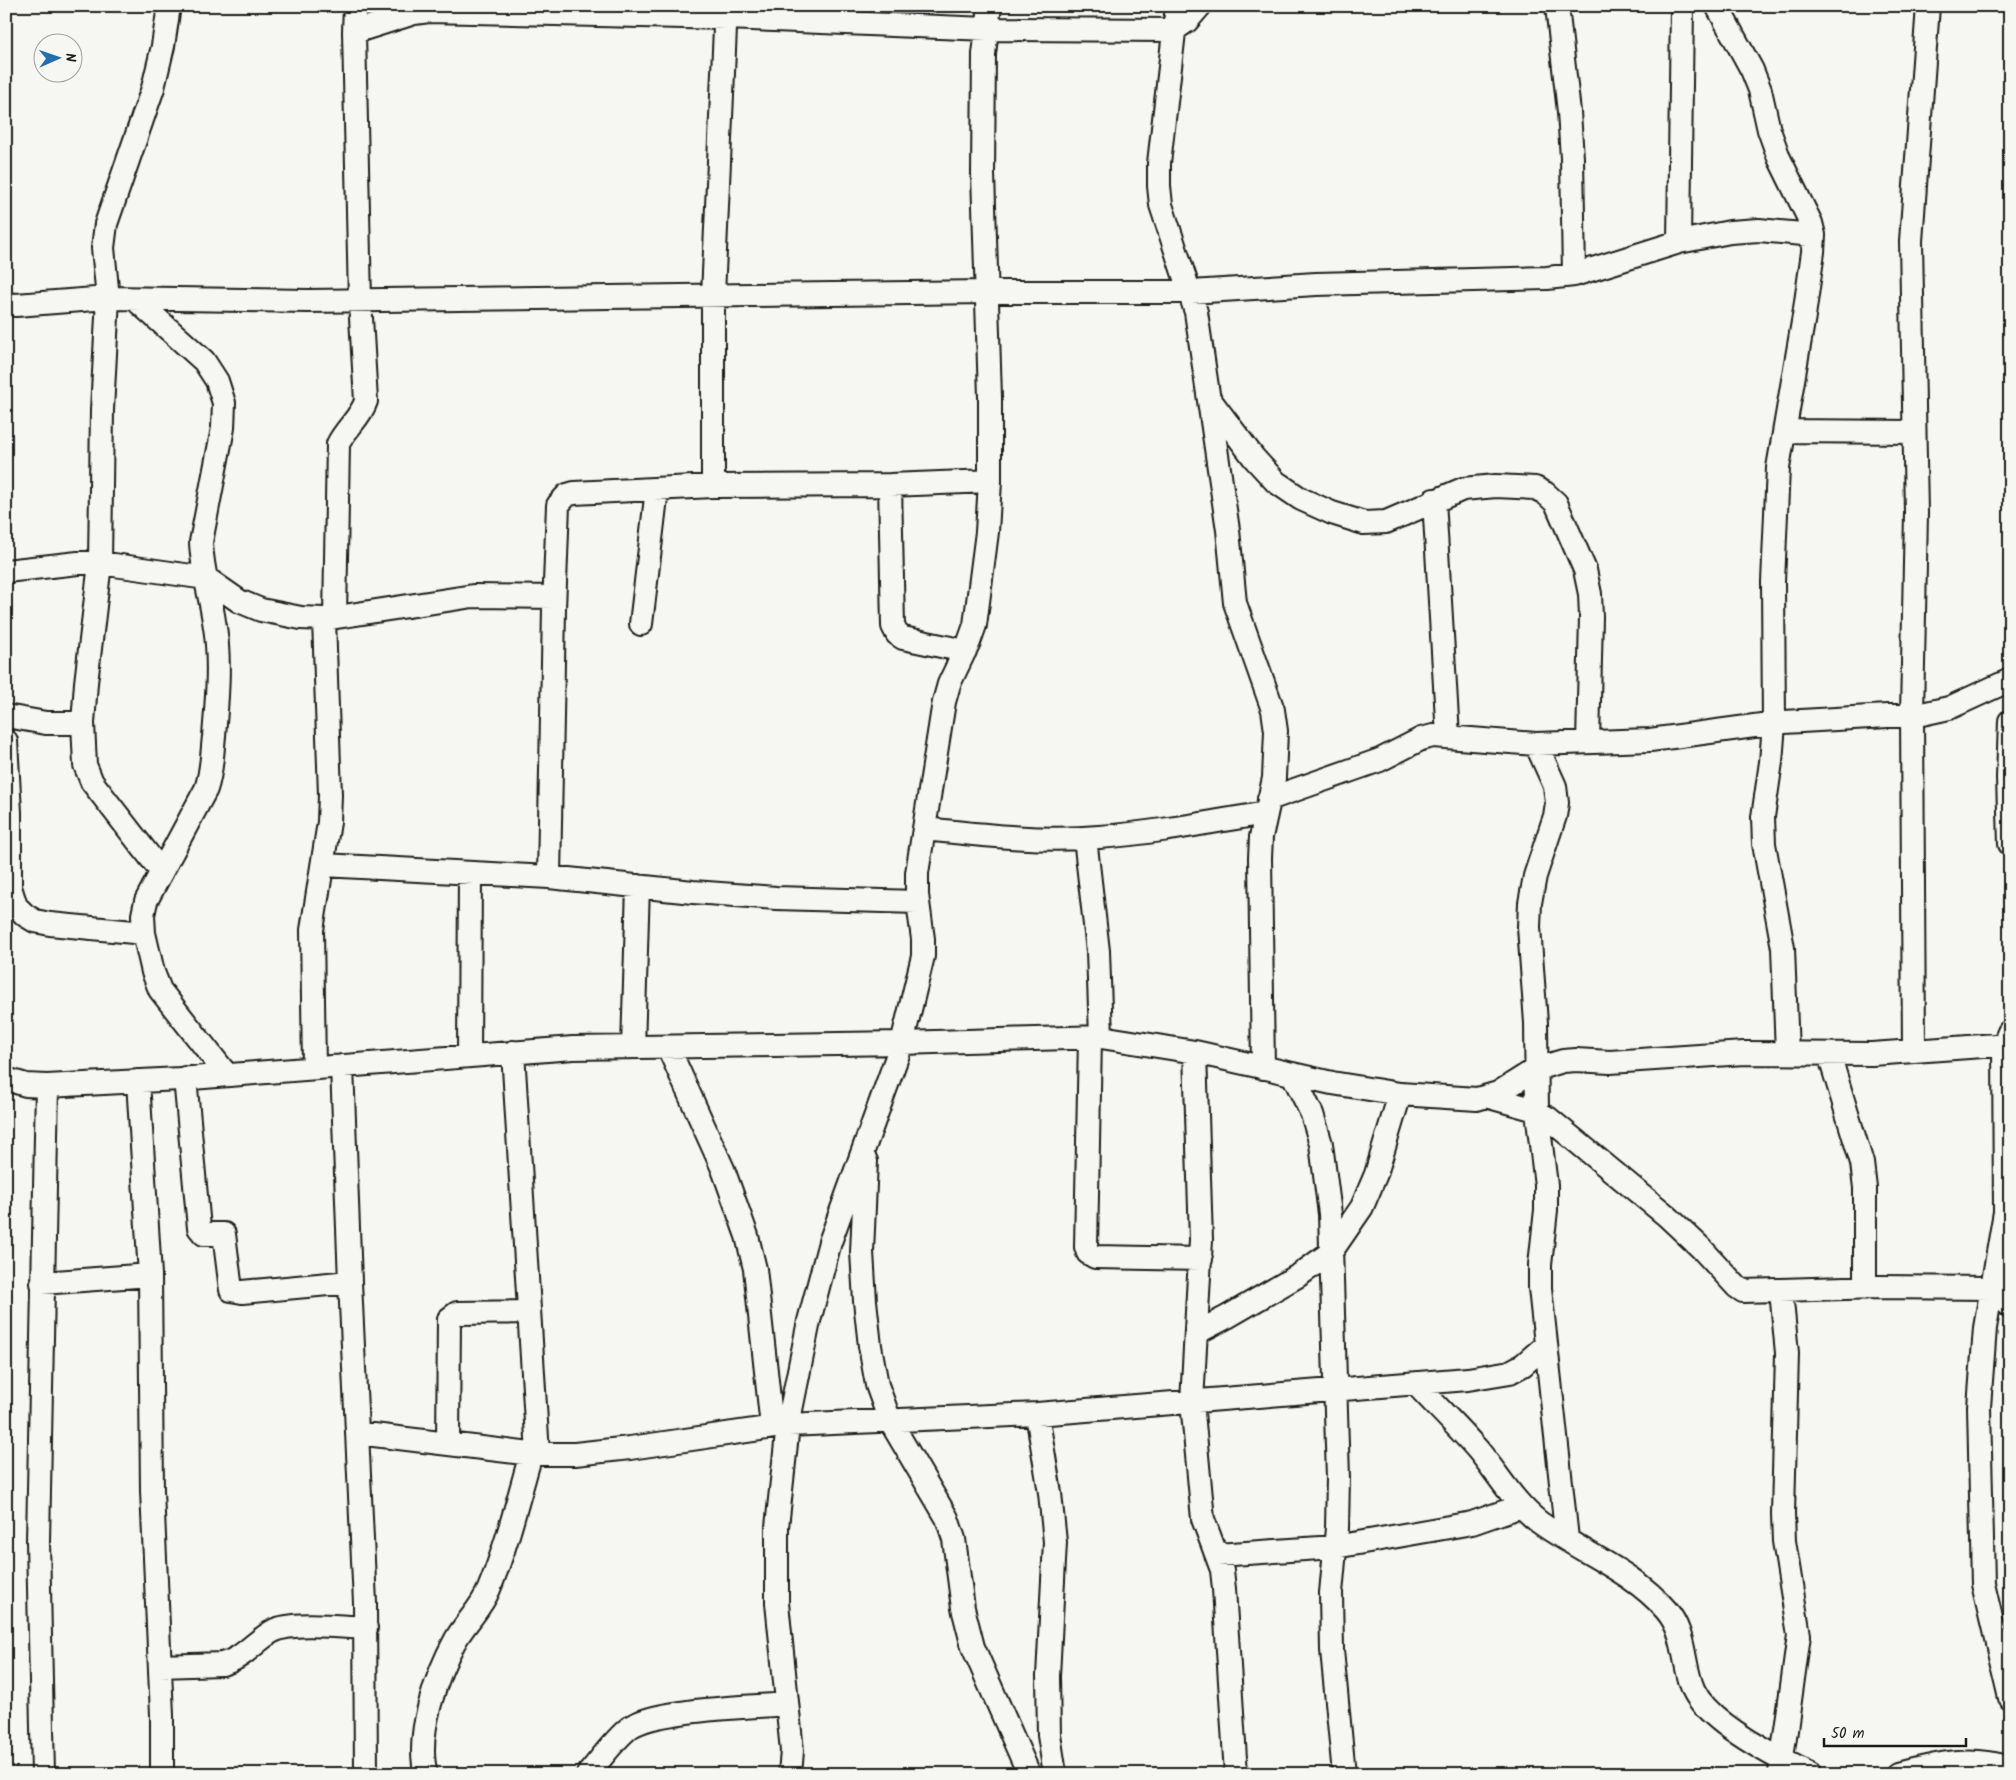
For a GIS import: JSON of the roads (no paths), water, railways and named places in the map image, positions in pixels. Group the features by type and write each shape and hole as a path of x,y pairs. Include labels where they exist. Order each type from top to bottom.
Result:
{"street":[{"path":"161,871 92,782 85,766 83,723 100,563 102,410 108,298 103,248 106,224 153,88 164,46 169,6"},
{"path":"314,1068 312,930 315,903 323,865 330,795 329,618 338,444 342,436 360,414 366,401 360,301 355,6"},
{"path":"780,1426 830,1242 902,1043 923,956 917,873 944,702 949,684 975,625 987,532 990,481 990,397 983,164 984,54 990,6"},
{"path":"1177,6 1159,163 1161,205 1196,312 1228,530 1235,603 1273,710 1275,740 1274,778 1261,837 1260,858 1263,1068"},
{"path":"354,32 414,13 429,11 726,12 987,29 1174,30 1187,21 1200,6"},
{"path":"1557,6 1569,112 1572,158 1574,274"},
{"path":"1679,242 1682,6"},
{"path":"1717,6 1752,70 1760,90 1769,130 1779,158 1812,223 1814,235 1804,316 1778,468 1773,582 1774,724 1763,817 1764,844 1783,948 1787,1053"},
{"path":"1914,1051 1912,714 1916,513 1911,241 1928,6"},
{"path":"713,486 713,296 726,12"},
{"path":"6,304 16,305 108,298 360,301 986,292 1191,292 1316,284 1547,278 1574,274 1679,242 1730,232 1759,230 1814,235"},
{"path":"135,299 204,361 217,381 224,404 223,428 201,542 201,558 215,623 218,658 210,777 206,789 146,901 143,915 144,933 153,972 160,990 227,1075"},
{"path":"1209,398 1254,458 1276,482 1301,500 1332,513 1364,522 1386,522 1463,489 1496,486 1535,488 1545,493 1556,503 1585,570 1590,594 1588,742"},
{"path":"1785,431 1914,432"},
{"path":"549,877 554,597 558,505 562,500 574,493 713,486 890,485 990,481"},
{"path":"890,485 893,626 897,634 903,638 965,651"},
{"path":"641,624 657,489"},
{"path":"1434,500 1448,736"},
{"path":"6,571 78,563 100,563 206,578 239,601 261,610 301,618 329,618 473,596 554,597"},
{"path":"924,829 1010,838 1085,838 1146,832 1268,806 1380,760 1420,739 1433,736 1536,744 1650,740 1774,724 1912,714 1949,708 2010,680"},
{"path":"6,716 46,723 83,723"},
{"path":"2010,721 2008,778 2010,844"},
{"path":"6,741 10,812 8,887 16,906 35,921 144,933"},
{"path":"1536,744 1555,786 1557,803 1555,816 1535,876 1530,903 1529,927 1536,1023 1537,1112 1546,1184 1540,1288 1567,1539"},
{"path":"1085,838 1098,951 1096,1038 1086,1247 1088,1253 1095,1257 1200,1260"},
{"path":"323,865 549,877 776,898 918,902"},
{"path":"469,1056 470,873"},
{"path":"633,1047 638,886"},
{"path":"6,1079 26,1085 47,1086 227,1075 573,1048 1096,1038 1151,1044 1195,1052 1293,1075 1400,1094 1477,1099 1489,1097 1536,1069 1564,1061 1610,1062 1787,1053 1872,1054 2008,1040 2005,1212 1985,1328 1980,1407 1984,1584 2001,1623 2010,1698"},
{"path":"668,1046 723,1169 747,1236 755,1269 780,1426 777,1603 792,1751 790,1774"},
{"path":"426,1774 423,1739 427,1715 443,1666 456,1640 488,1591 534,1454 529,1312 513,1052"},
{"path":"1195,1052 1201,1230 1192,1402 1203,1519 1222,1570 1236,1774"},
{"path":"1829,1054 1862,1164 1865,1188 1865,1288"},
{"path":"342,1066 356,1433 364,1550 366,1774"},
{"path":"1293,1075 1312,1114 1321,1144 1330,1214 1338,1478 1331,1593 1332,1650 1344,1774"},
{"path":"185,1078 199,1228 204,1234 224,1234 230,1290 242,1292 350,1282"},
{"path":"138,1081 150,1275 152,1491 160,1666 162,1774"},
{"path":"43,1774 38,1541 47,1086"},
{"path":"1196,1333 1301,1274 1331,1252 1345,1234 1366,1199 1376,1174 1400,1094"},
{"path":"1489,1097 1532,1109 1548,1118 1667,1216 1743,1291 1865,1288 1991,1288 2010,1306"},
{"path":"868,1136 862,1252 864,1301 877,1385 890,1421 947,1518 954,1539 963,1608 973,1647 1029,1774"},
{"path":"42,1282 150,1275"},
{"path":"1781,1291 1787,1361 1784,1541 1799,1635 1781,1766"},
{"path":"448,1444 449,1319 457,1313 529,1312"},
{"path":"356,1433 534,1454 575,1454 780,1426 1037,1414 1468,1379 1510,1372 1523,1365 1546,1345"},
{"path":"1416,1384 1477,1450 1521,1506 1540,1522 1638,1585 1666,1609 1676,1623 1694,1691 1720,1723 1781,1766 1810,1774"},
{"path":"1037,1414 1050,1492 1055,1542 1048,1676 1049,1735 1055,1774"},
{"path":"1216,1555 1335,1547 1472,1523 1521,1506"},
{"path":"160,1666 231,1662 272,1632 290,1626 366,1628"},
{"path":"588,1774 630,1728 645,1720 719,1709 787,1704"},
{"path":"1897,1774 1942,1763 1972,1760 1994,1763 2010,1768"}]}
